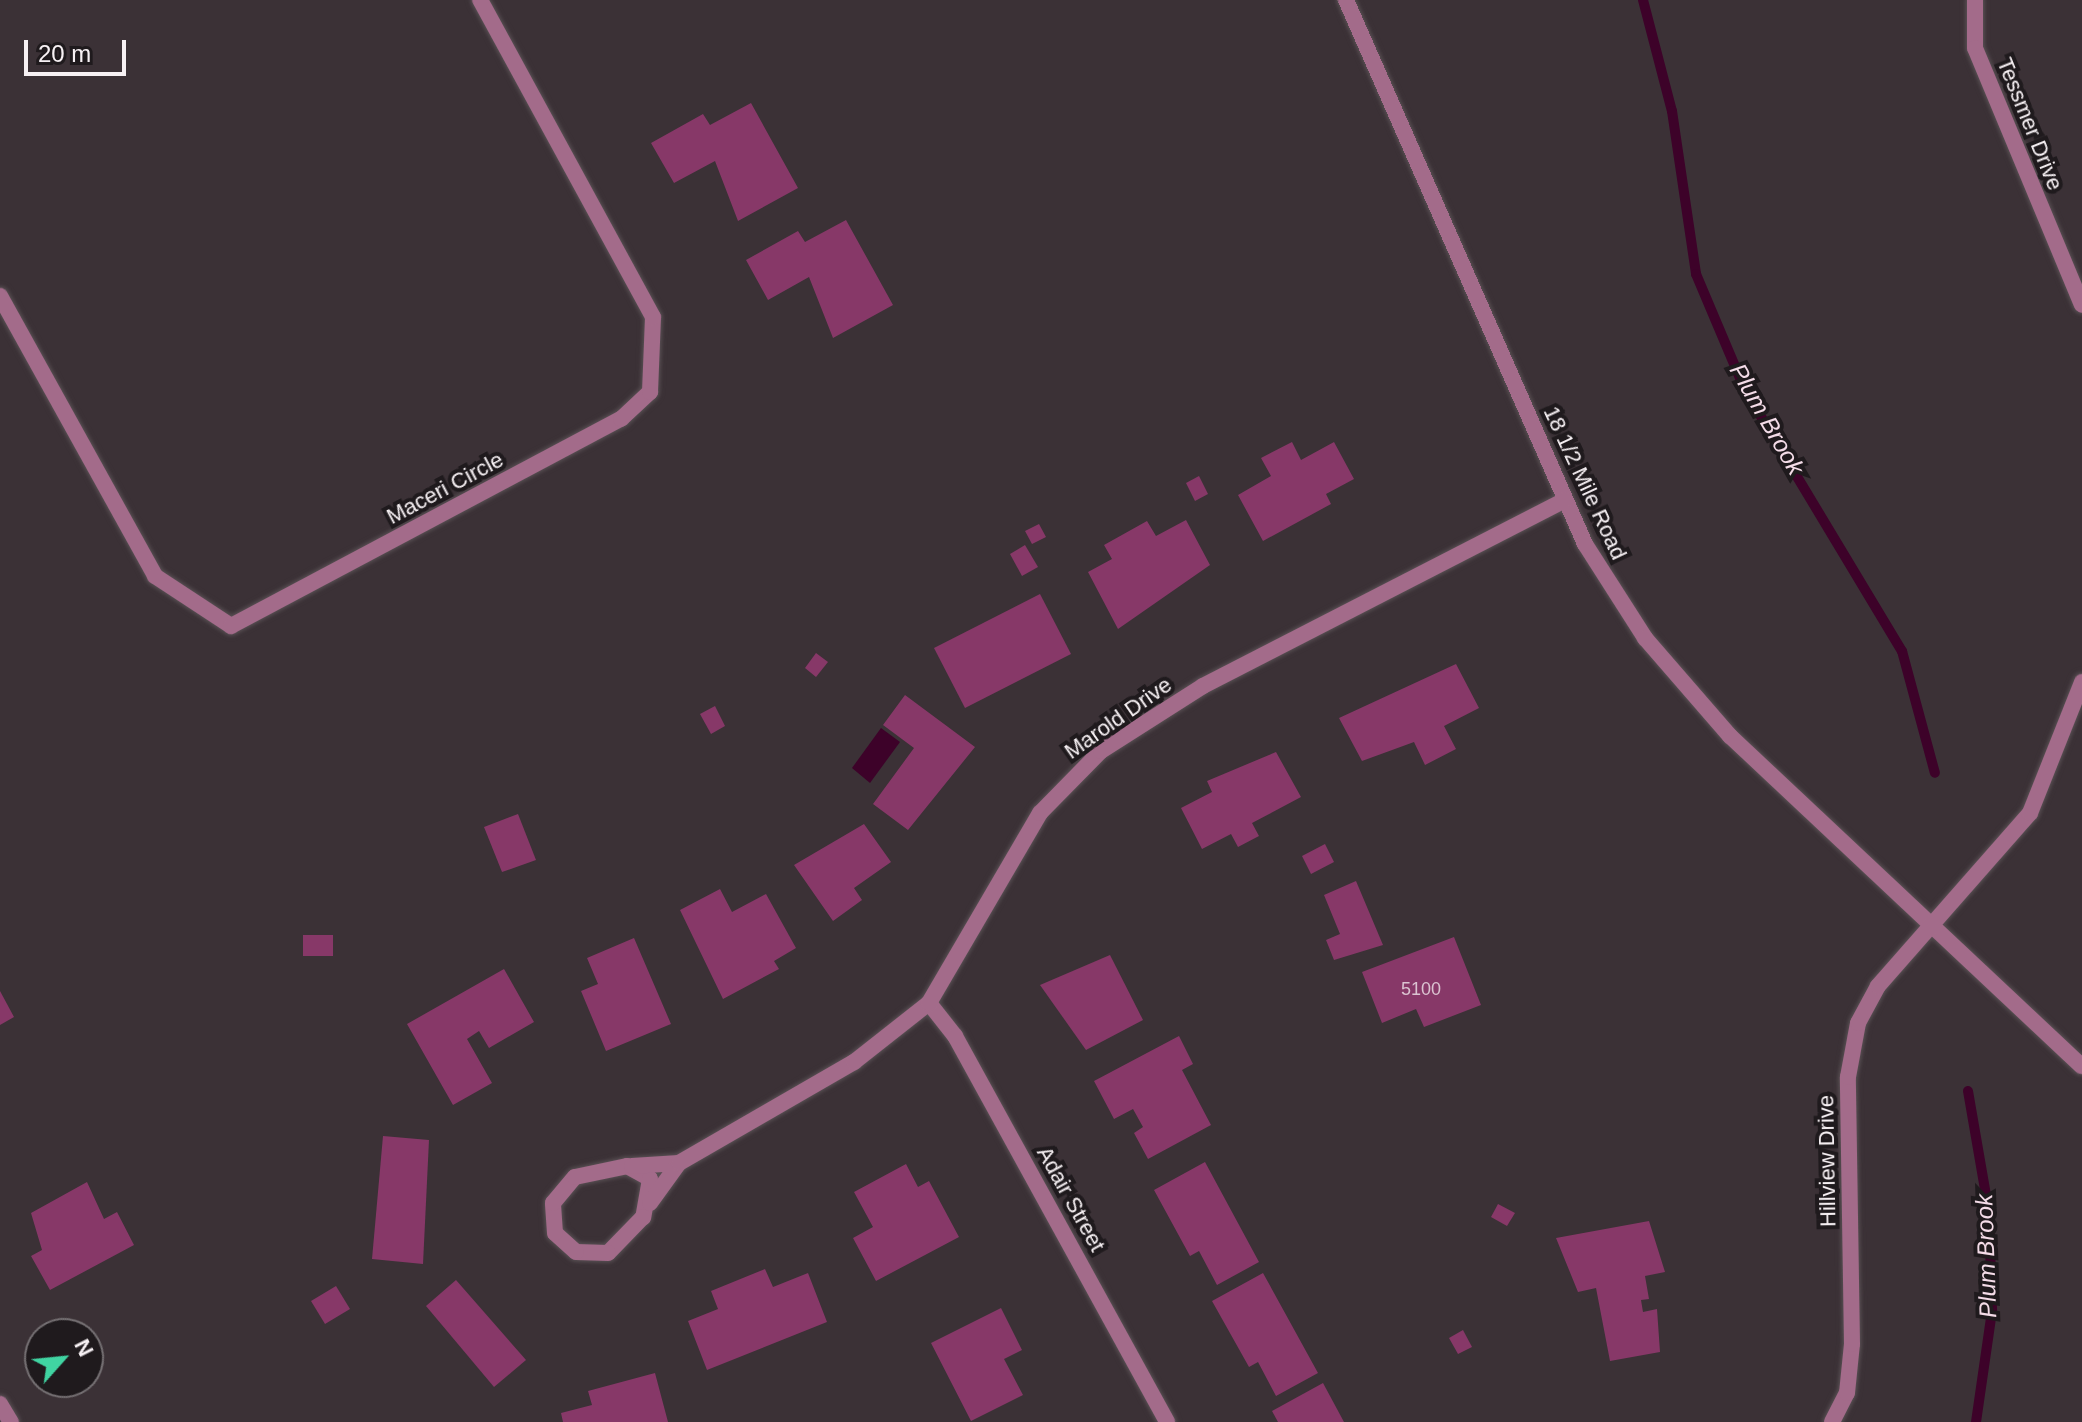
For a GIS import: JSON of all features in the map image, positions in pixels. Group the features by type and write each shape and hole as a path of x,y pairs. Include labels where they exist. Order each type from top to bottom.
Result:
{"street":[{"name":"Maceri Circle","path":"0,296 155,576 231,626 621,419 650,392 653,317 480,0"},
{"name":"18 1/2 Mile Road","path":"1346,0 1565,500 1610,585 1685,688 2082,1066"},
{"name":"Tessmer Drive","path":"1975,0 1975,48 2082,305"},
{"name":"Marold Drive","path":"679,1163 627,1166 575,1177 553,1203 555,1233 576,1252 608,1253 633,1232 679,1163 829,1079 929,1003 1024,836 1101,751 1203,686 1565,500"},
{"path":"1936,925 2030,813 2082,682"},
{"name":"Hillview Drive","path":"1832,1422 1847,1393 1852,1344 1852,1044 1878,986 1936,925"},
{"name":"Adair Street","path":"929,1003 962,1049 1167,1422"},
{"path":"627,1166 650,1179 650,1203"},
{"path":"0,1404 11,1422"}],"shaded area":[{"path":"881,728 900,742 870,783 852,768"}],"building":[{"path":"751,103 798,188 738,221 715,161 674,183 651,143 703,114 710,125"},
{"path":"846,220 893,305 833,338 809,277 768,300 746,260 798,231 805,242"},
{"path":"1292,442 1301,460 1334,442 1354,479 1326,494 1331,504 1263,541 1238,495 1271,476 1261,458"},
{"path":"1199,476 1208,494 1195,501 1186,483"},
{"path":"1186,520 1210,565 1118,629 1088,572 1112,559 1104,545 1147,521 1156,536"},
{"path":"1039,524 1046,537 1032,544 1025,531"},
{"path":"1025,545 1038,567 1022,576 1010,554"},
{"path":"1040,594 1071,654 965,708 934,648"},
{"path":"816,653 828,662 816,677 805,668"},
{"path":"1456,664 1479,708 1444,726 1456,749 1425,765 1414,742 1362,761 1339,718"},
{"path":"905,695 975,747 908,830 873,804 914,748 883,725"},
{"path":"715,706 725,726 711,734 700,714"},
{"path":"1276,752 1301,797 1252,823 1259,836 1238,847 1231,834 1202,849 1181,808 1212,792 1207,781"},
{"path":"518,814 536,860 502,872 484,827"},
{"path":"864,824 891,862 854,888 862,900 833,921 794,865"},
{"path":"1325,844 1334,862 1311,874 1302,856"},
{"path":"1356,881 1383,945 1334,960 1326,940 1340,934 1324,895"},
{"path":"720,889 732,912 766,894 796,948 774,961 779,969 723,999 680,910"},
{"path":"303,935 333,935 333,956 303,956"},
{"path":"1454,937 1481,1005 1424,1027 1416,1009 1382,1023 1362,972"},
{"path":"634,938 671,1024 606,1051 581,991 598,984 587,958"},
{"path":"1110,955 1143,1020 1086,1050 1040,985"},
{"path":"504,969 534,1022 489,1048 479,1031 467,1039 492,1083 453,1105 407,1024"},
{"path":"0,991 14,1017 0,1025"},
{"path":"1179,1036 1193,1064 1182,1070 1211,1125 1148,1159 1134,1133 1143,1127 1133,1109 1114,1119 1094,1081"},
{"path":"383,1136 429,1140 423,1264 372,1259"},
{"path":"1205,1162 1259,1262 1217,1285 1199,1251 1190,1256 1154,1190"},
{"path":"906,1164 918,1187 929,1181 959,1237 876,1281 853,1238 873,1227 854,1192"},
{"path":"87,1182 104,1219 117,1212 134,1245 50,1290 31,1256 42,1250 31,1213"},
{"path":"1498,1204 1515,1213 1507,1226 1491,1217"},
{"path":"1649,1221 1665,1272 1645,1276 1649,1299 1641,1300 1643,1312 1657,1309 1660,1352 1610,1361 1596,1288 1578,1292 1556,1238"},
{"path":"765,1269 773,1287 808,1273 827,1322 707,1370 688,1321 718,1309 711,1291"},
{"path":"1263,1273 1318,1373 1276,1396 1258,1362 1249,1367 1212,1301"},
{"path":"456,1280 526,1360 494,1387 426,1306"},
{"path":"336,1286 350,1309 325,1324 311,1301"},
{"path":"1001,1308 1022,1350 1004,1359 1023,1395 971,1421 931,1343"},
{"path":"1463,1330 1472,1347 1458,1354 1449,1338"},
{"path":"655,1373 668,1422 563,1422 561,1413 592,1405 588,1391"},
{"path":"1323,1383 1344,1422 1278,1422 1272,1411"}],"waterway":[{"name":"Plum Brook","path":"1643,0 1672,111 1696,274 1745,390 1902,651 1935,773"},
{"name":"Plum Brook","path":"1968,1091 1989,1213 1992,1311 1976,1422"}]}
